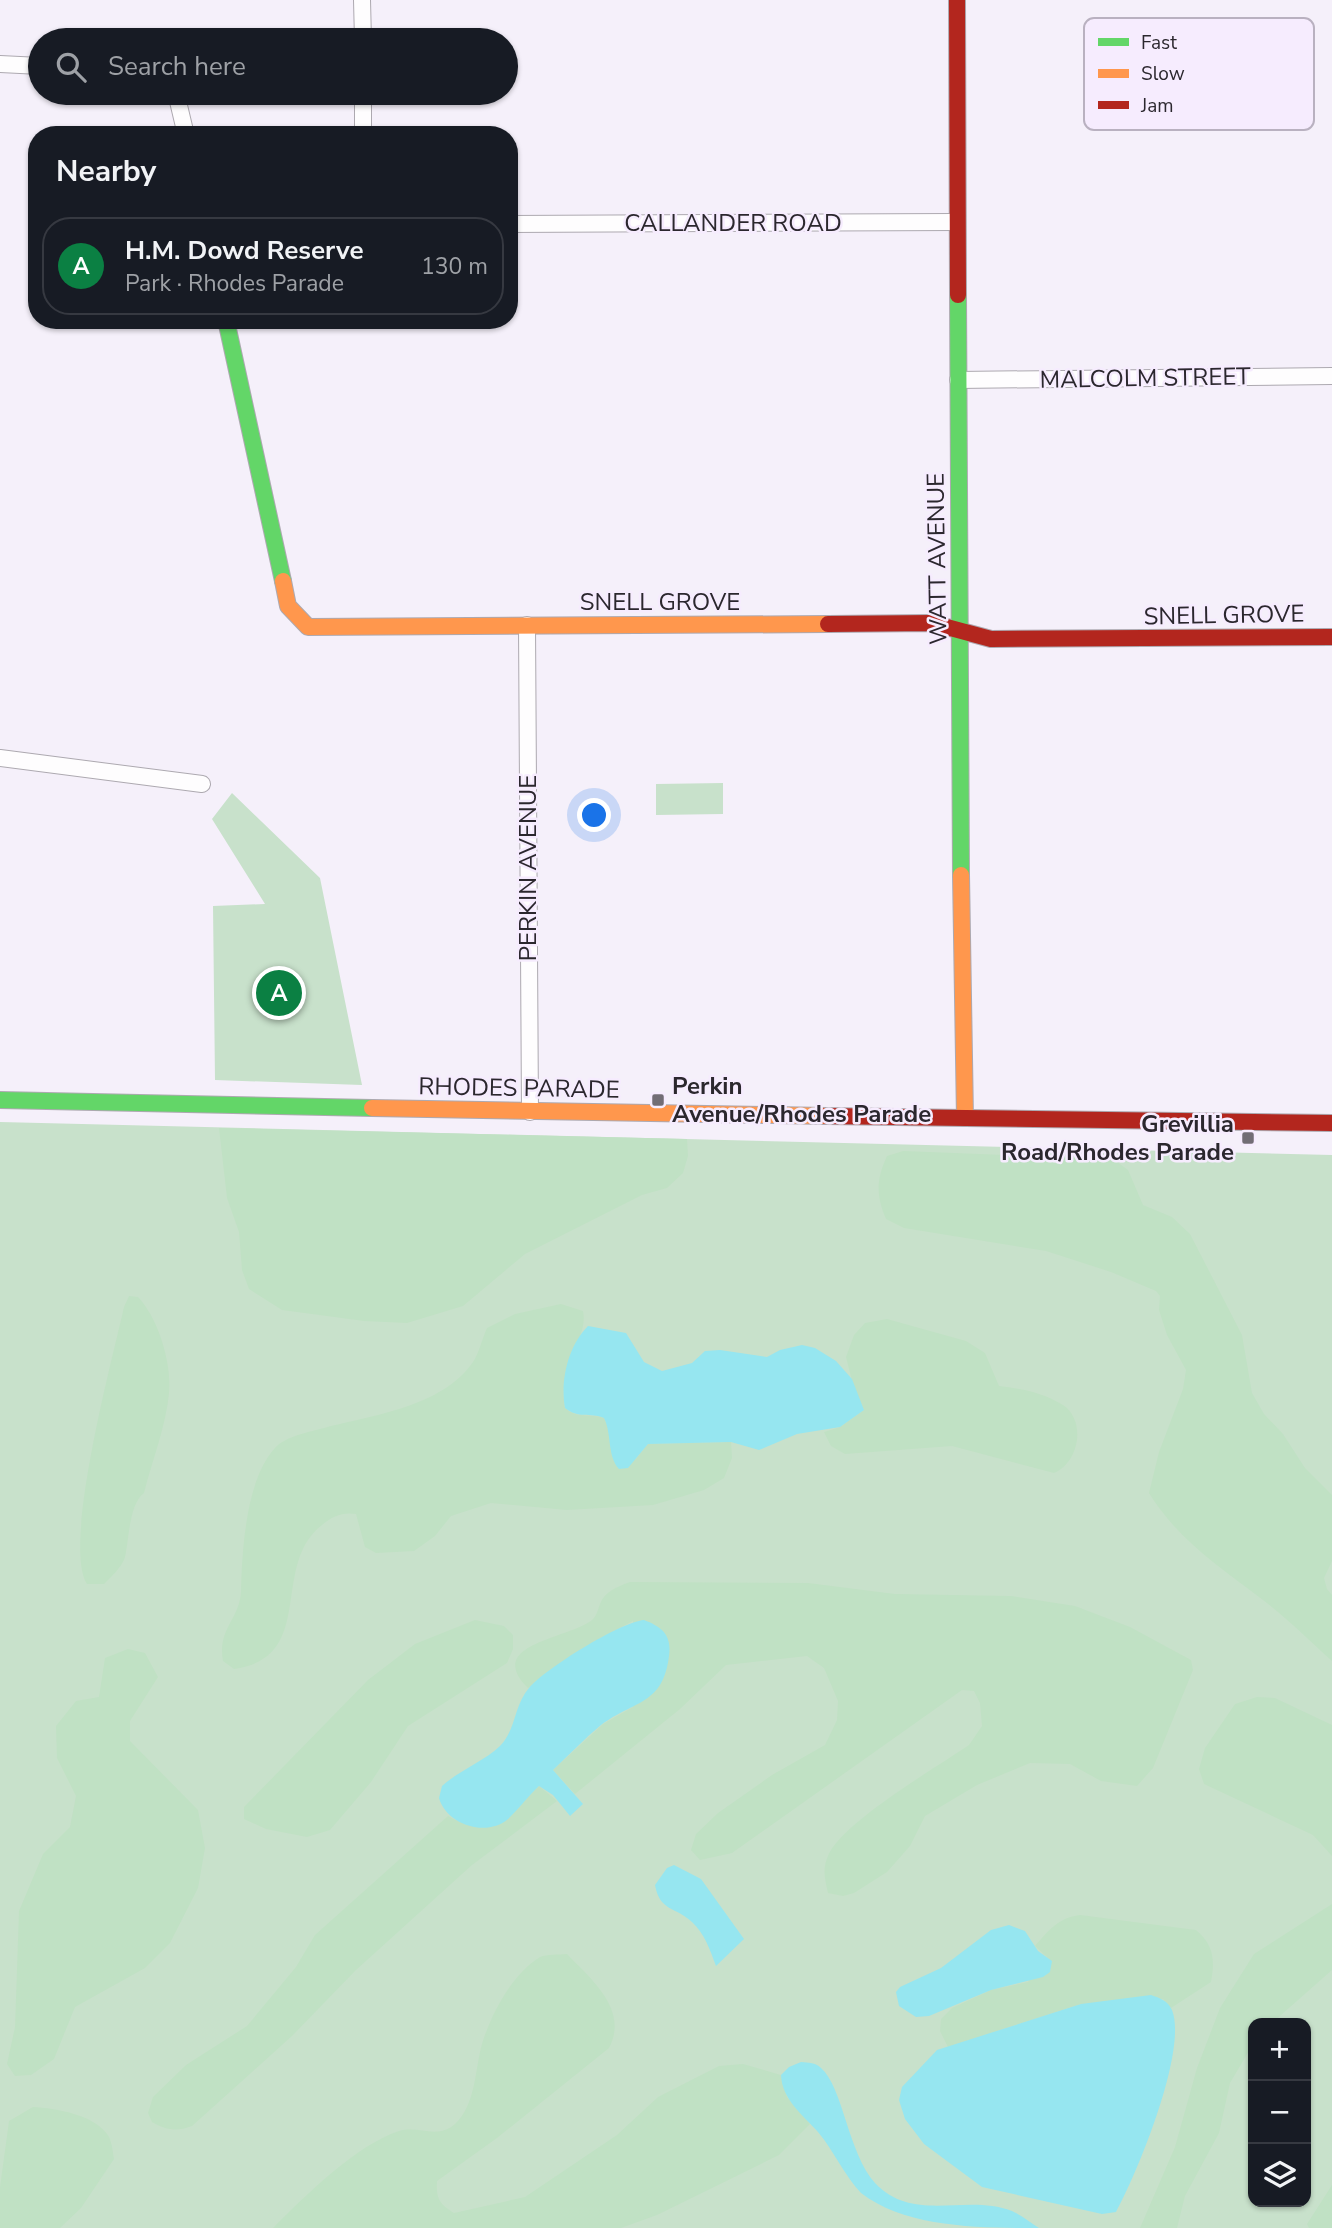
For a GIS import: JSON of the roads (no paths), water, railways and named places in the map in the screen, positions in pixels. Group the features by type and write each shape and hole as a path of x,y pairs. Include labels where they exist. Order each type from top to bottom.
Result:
{"street":[{"path":"362,0 363,28"},
{"name":"WATT AVENUE","path":"957,0 956,222 965,1118"},
{"path":"0,64 28,65"},
{"path":"179,105 184,126"},
{"path":"363,105 363,126"},
{"name":"CALLANDER ROAD","path":"518,224 956,222"},
{"name":"SNELL GROVE","path":"228,329 288,606 297,620 315,628 932,623 991,639 1332,637"},
{"name":"MALCOLM STREET","path":"958,380 1332,376"},
{"name":"PERKIN AVENUE","path":"527,625 530,1112"},
{"path":"0,758 202,784"},
{"name":"RHODES PARADE","path":"0,1100 530,1112 1332,1123"}],"water":[{"path":"588,1326 626,1333 644,1362 662,1371 692,1363 705,1351 720,1350 767,1357 780,1350 802,1345 815,1348 836,1361 852,1379 864,1410 840,1427 797,1434 759,1450 731,1442 648,1444 628,1468 619,1469 613,1458 604,1418 575,1413 565,1408 567,1364 575,1343"},
{"path":"644,1620 661,1629 669,1643 666,1672 661,1684 646,1700 601,1725 553,1770 583,1804 570,1816 553,1795 539,1786 499,1825 478,1828 450,1815 439,1798 442,1786 500,1746 509,1733 520,1702 529,1688 550,1670 584,1648 618,1629"},
{"path":"674,1865 701,1879 744,1939 716,1966 707,1942 697,1927 664,1904 657,1894 655,1885 667,1868"},
{"path":"1009,1925 1025,1931 1038,1951 1052,1961 1050,1972 1043,1977 991,1990 929,2016 916,2017 899,2006 896,1992 900,1987 941,1968 991,1930"},
{"path":"1151,1995 1166,2002 1172,2010 1175,2029 1173,2053 1158,2112 1136,2170 1116,2212 1102,2214 982,2187 924,2144 905,2119 899,2100 902,2087 937,2050 1081,2004"},
{"path":"801,2062 816,2065 829,2077 858,2155 875,2183 890,2195 923,2205 995,2206 1012,2211 1039,2228 945,2224 900,2213 879,2205 861,2193 824,2139 785,2092 781,2075 789,2067"}],"place":[{"name":"H.M. Dowd Reserve","path":"279,993"},
{"name":"Perkin Avenue/Rhodes Parade","path":"658,1100"},
{"name":"Grevillia Road/Rhodes Parade","path":"1248,1138"}]}
